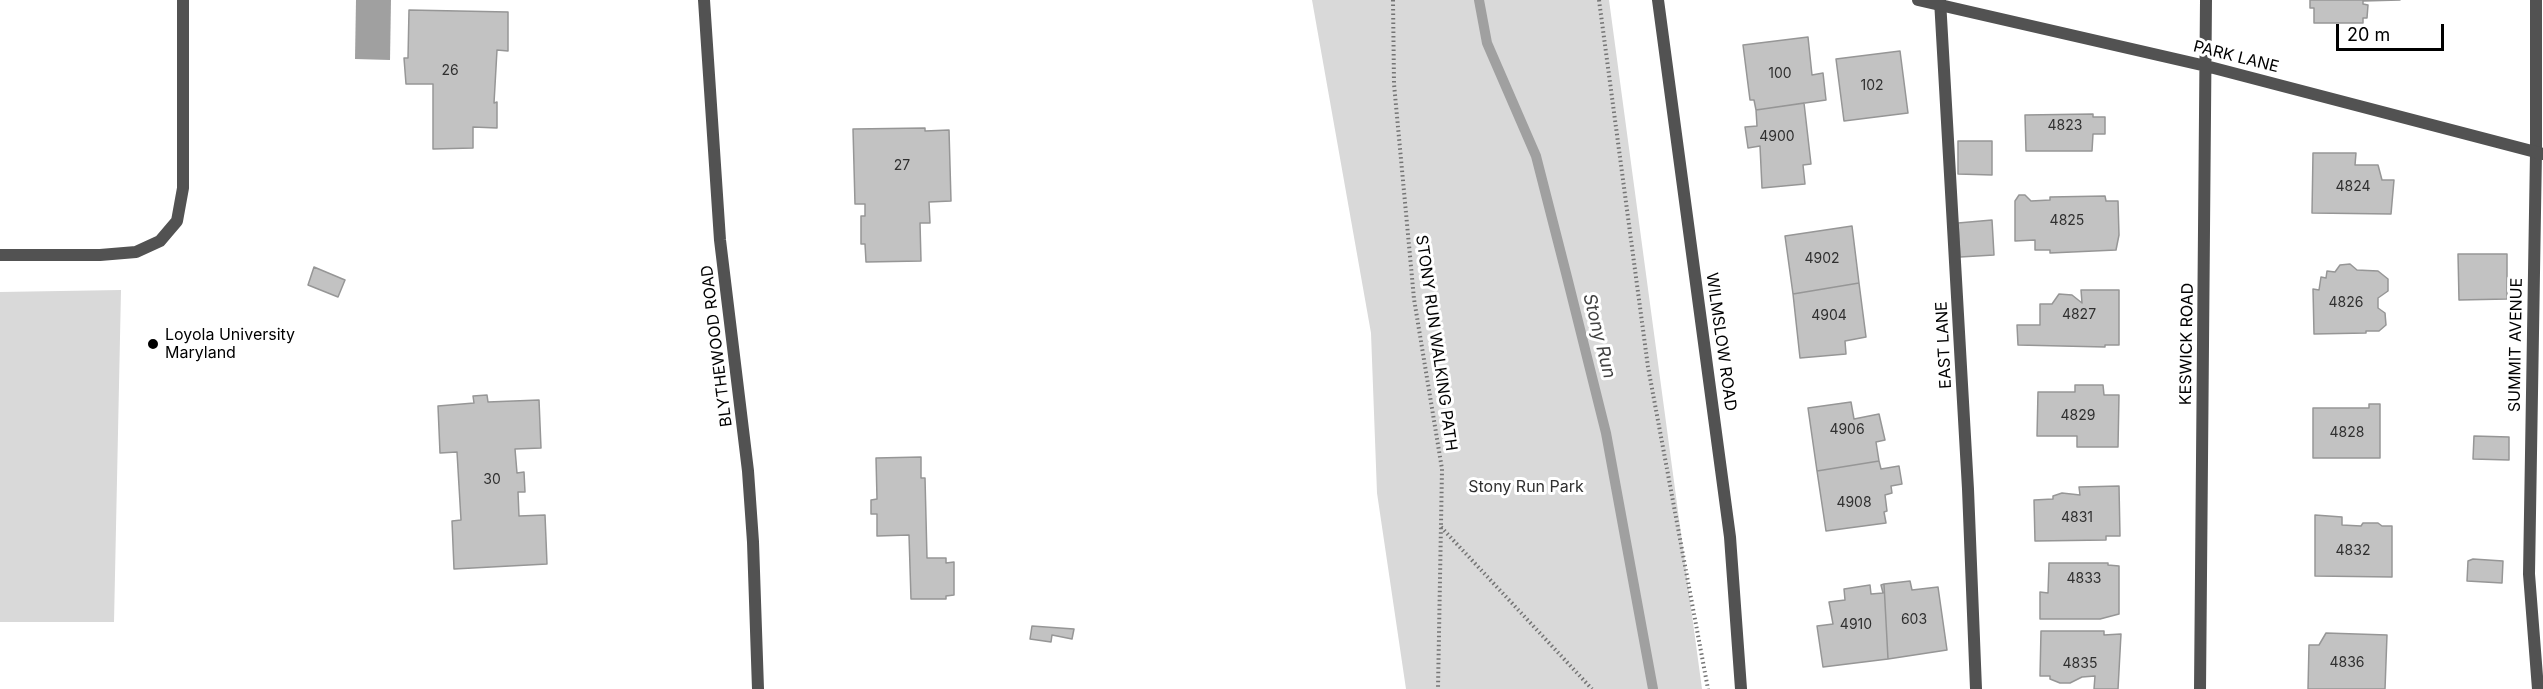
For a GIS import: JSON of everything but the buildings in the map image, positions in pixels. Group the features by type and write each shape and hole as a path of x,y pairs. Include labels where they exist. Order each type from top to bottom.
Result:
{"street":[{"path":"0,255 100,255 136,252 160,241 177,221 183,188 183,0"},
{"name":"BLYTHEWOOD ROAD","path":"704,0 720,240 750,495 758,689"},
{"name":"WILMSLOW ROAD","path":"1658,0 1730,537 1741,689"},
{"name":"PARK LANE","path":"1918,0 1940,3 2206,66 2539,153"},
{"name":"KESWICK ROAD","path":"2200,689 2206,0"},
{"name":"SUMMIT AVENUE","path":"2536,0 2539,153 2529,574 2538,689"},
{"name":"EAST LANE","path":"1940,3 1968,477 1976,689"}],"path":[{"name":"STONY RUN WALKING PATH","path":"1394,0 1394,84 1414,299 1442,469 1438,689"},
{"path":"1599,0 1648,367 1708,689"},
{"path":"1441,527 1592,689"}],"green space":[{"name":"Stony Run Park","path":"1312,0 1609,0 1702,689 1406,689 1377,493 1371,333"},
{"path":"121,290 114,622 0,622 0,292"}],"shaded area":[{"path":"356,0 391,0 390,60 355,59"}],"waterway":[{"name":"Stony Run","path":"1479,0 1487,43 1536,156 1567,277 1606,433 1653,689"}],"place":[{"name":"Loyola University Maryland","path":"153,344"}]}
